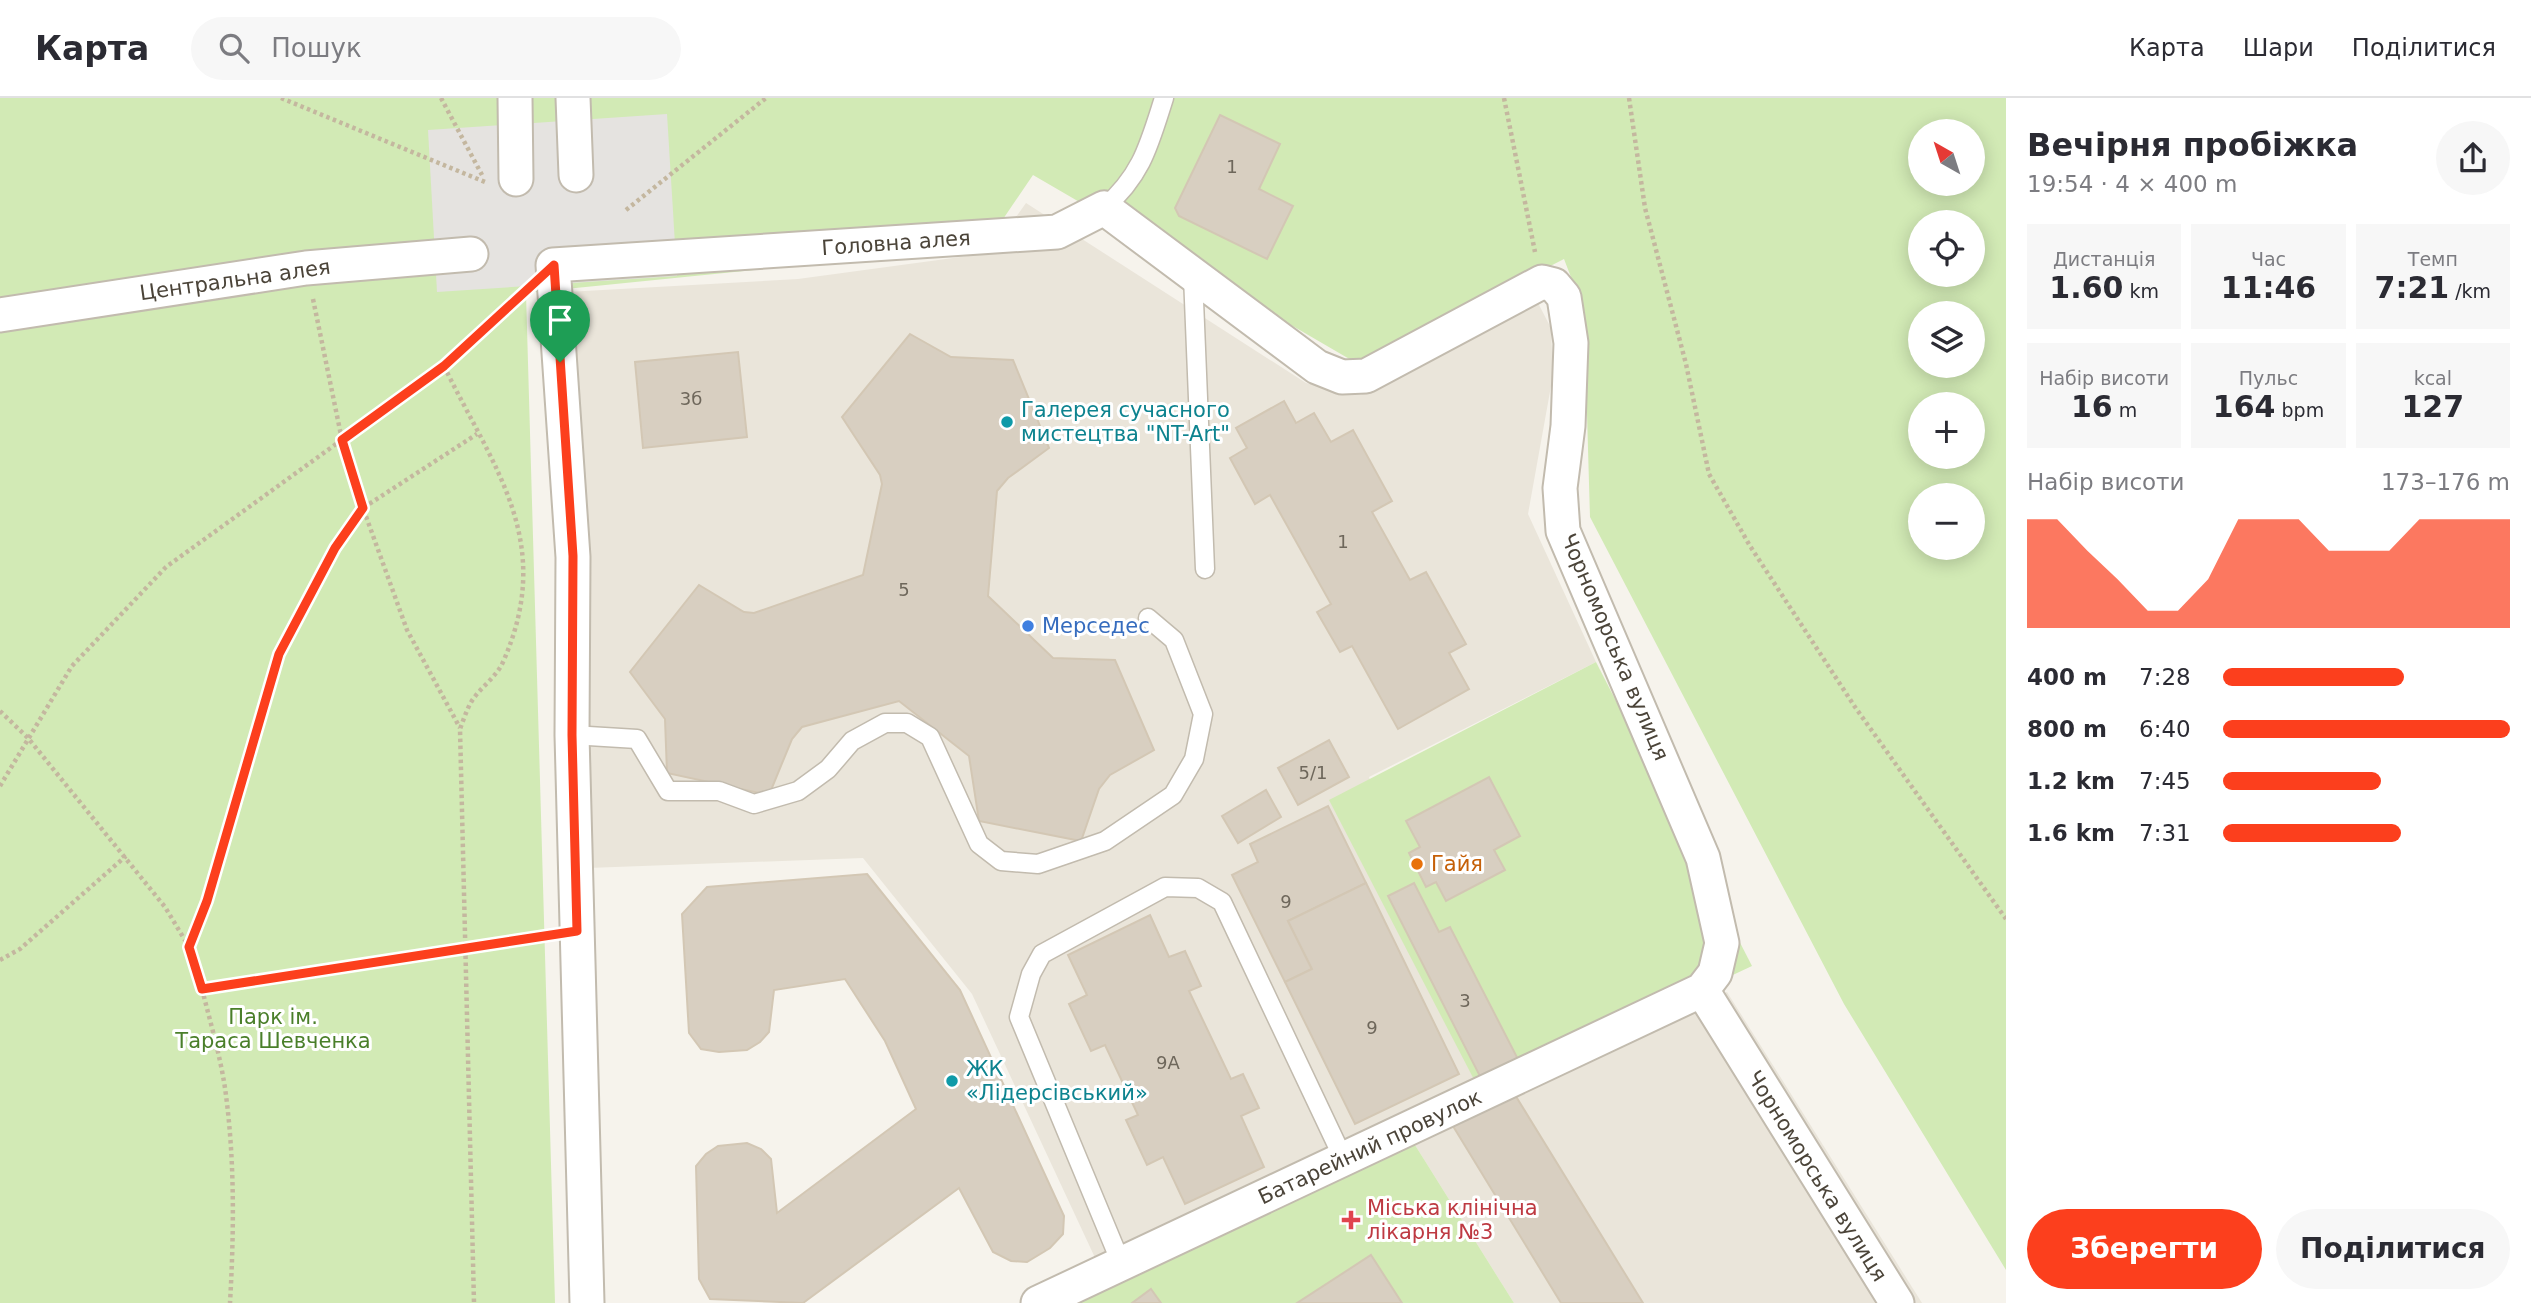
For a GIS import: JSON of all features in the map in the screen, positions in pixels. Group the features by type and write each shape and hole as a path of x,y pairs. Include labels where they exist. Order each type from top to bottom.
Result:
{"street":[{"path":"515,98 516,180"},
{"path":"573,98 576,175"},
{"path":"1104,208 1317,367 1342,377 1366,376 1542,282"},
{"name":"Головна алея","path":"554,265 1057,232 1104,208"},
{"name":"Центральна алея","path":"0,315 306,268 471,254"},
{"path":"554,265 573,556 572,735 587,1303"},
{"name":"Чорноморська вулиця","path":"1542,282 1554,285 1564,297 1571,343 1568,426 1560,488 1563,531 1703,858 1722,943 1715,973 1702,990 1897,1303"},
{"name":"Батарейний провулок","path":"1038,1303 1702,990"}],"lane":[{"name":"Головна алея","path":"1104,208 1126,189 1146,157 1164,98"},
{"path":"1194,276 1205,569"},
{"path":"572,735 636,739 668,791 719,791 754,804 798,791 828,769 852,741 885,723 907,723 930,737 979,844 1001,861 1038,864 1105,841 1162,803 1173,795 1194,759 1203,714 1174,640 1148,618"},
{"path":"1121,1263 1019,1017 1031,974 1042,954 1165,887 1198,888 1222,902 1344,1160"}],"path":[{"path":"281,98 486,182 441,98"},
{"path":"626,210 766,98"},
{"path":"1504,98 1542,282"},
{"path":"1629,98 1646,208 1686,364 1709,474 1750,546 1840,684 2006,919"},
{"path":"0,786 72,666 166,567 444,366 554,265"},
{"path":"306,268 342,440 363,508 407,630 460,729"},
{"path":"444,366 477,434 499,470 513,506 525,562 516,624 502,665 470,703 460,729 468,948 474,1303"},
{"path":"189,947 207,901 279,654 335,548 363,508 477,434"},
{"path":"0,711 28,738 126,856 165,907 189,947 202,989 225,1087 232,1165 234,1241 230,1303"},
{"path":"0,960 20,949 126,856"},
{"path":"202,989 577,931"}],"shaded area":[{"path":"667,114 677,276 437,292 428,130"},
{"path":"1026,203 1306,383 1361,395 1538,303 1551,328 1553,375 1528,514 1596,662 1369,777 1481,1093 1097,1262 972,994 863,858 588,868 549,293 798,279 990,253"},
{"path":"1727,992 1922,1303 1514,1303 1410,1137"}],"green space":[{"name":"Парк ім. Тараса Шевченка","path":"0,98 2006,98 2006,1270 1844,1004 1590,517 1584,311 1564,259 1358,364 1033,175 984,247 526,293 555,1303 0,1303"},
{"path":"1596,662 1752,966 1481,1093 1329,800"},
{"name":"Міська клінічна лікарня №3","path":"1410,1137 1514,1303 1072,1303"}],"building":[{"path":"1220,115 1280,144 1259,189 1293,206 1267,259 1179,216 1175,208"},
{"path":"910,334 951,357 1013,360 1049,448 1008,478 997,491 988,596 1053,658 1115,660 1154,750 1110,775 1099,789 1081,841 979,821 969,756 899,701 802,727 792,739 769,795 667,773 665,719 630,672 699,585 744,612 754,613 863,575 882,484 880,475 842,417"},
{"path":"738,352 747,437 643,448 635,362"},
{"path":"1284,401 1296,423 1314,413 1331,442 1353,430 1392,501 1372,512 1410,580 1426,572 1466,644 1449,653 1469,689 1398,729 1352,646 1340,652 1317,612 1331,604 1270,495 1255,504 1230,458 1247,448 1236,428"},
{"path":"1329,740 1349,777 1298,805 1278,768"},
{"path":"1489,777 1520,836 1494,850 1505,870 1446,901 1436,882 1426,887 1409,853 1420,847 1406,821"},
{"path":"1266,790 1281,817 1238,843 1222,816"},
{"path":"1328,806 1366,883 1288,921 1312,969 1285,982 1232,875 1258,862 1250,844"},
{"name":"ЖК «Лідерсівський»","path":"867,874 960,990 1064,1216 1063,1234 1050,1248 1027,1262 1011,1261 993,1252 959,1188 803,1303 710,1299 699,1279 696,1166 706,1154 718,1146 747,1143 761,1149 771,1159 777,1213 916,1109 885,1041 845,979 774,990 769,1032 760,1042 747,1050 719,1052 701,1049 689,1033 682,914 707,887"},
{"path":"1366,883 1459,1074 1355,1124 1285,982 1312,969 1288,921"},
{"path":"1414,883 1439,932 1450,927 1523,1069 1486,1088 1388,896"},
{"path":"1150,915 1169,957 1185,951 1201,986 1189,991 1231,1079 1243,1074 1259,1108 1241,1116 1264,1167 1185,1204 1163,1157 1147,1165 1126,1120 1138,1115 1105,1045 1091,1051 1069,1004 1087,995 1068,955"},
{"path":"1512,1090 1643,1303 1561,1303 1453,1126"},
{"path":"1371,1255 1402,1303 1297,1303"},
{"path":"1151,1289 1161,1303 1132,1303"}],"place":[{"name":"Галерея сучасного мистецтва \"NT-Art\"","path":"1007,422"},
{"name":"Мерседес","path":"1028,626"},
{"name":"Гайя","path":"1417,864"},
{"name":"ЖК «Лідерсівський»","path":"952,1081"},
{"name":"Міська клінічна лікарня №3","path":"1351,1220"}],"route":[{"path":"554,265 560,362 573,556 572,735 577,931 202,989 189,947 207,901 279,654 335,548 363,508 342,440 444,366 554,265"}]}
